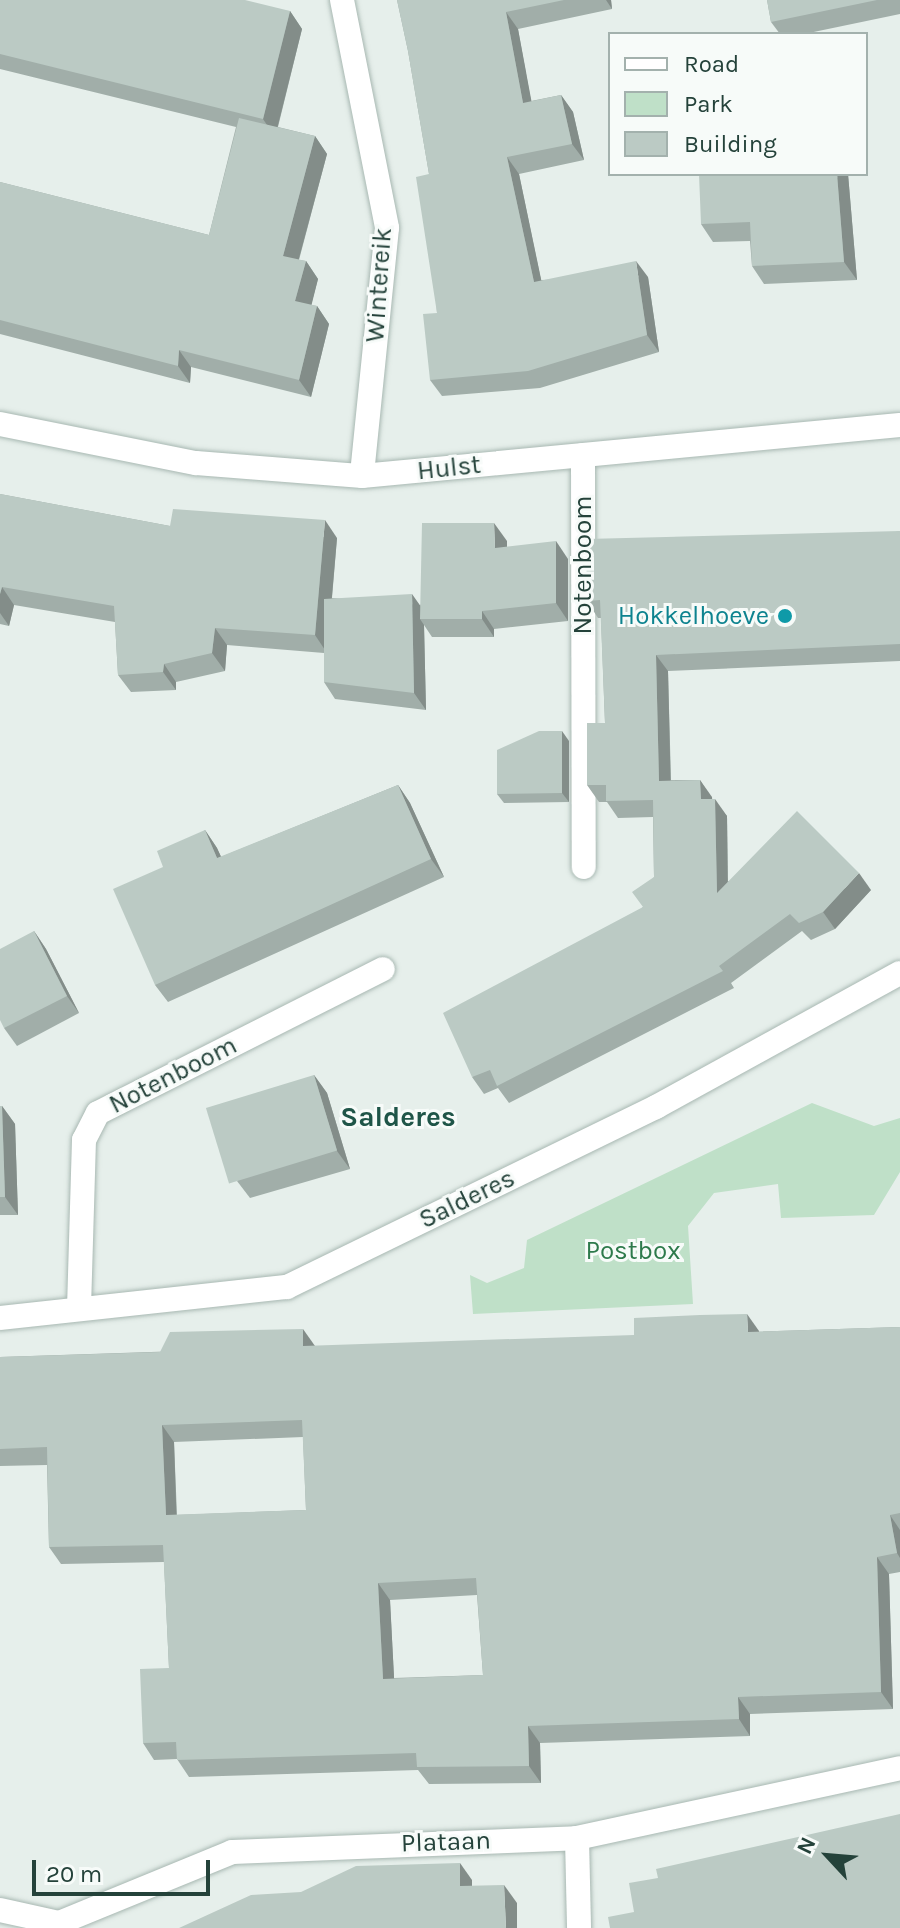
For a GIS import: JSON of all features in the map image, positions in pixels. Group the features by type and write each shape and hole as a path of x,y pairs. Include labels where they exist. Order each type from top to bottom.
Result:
{"street":[{"name":"Wintereik","path":"342,0 387,228 362,476"},
{"name":"Hulst","path":"0,424 196,463 362,476 900,425"},
{"name":"Notenboom","path":"583,455 584,867"},
{"name":"Notenboom","path":"79,1308 84,1140 98,1113 383,969"},
{"name":"Salderes","path":"0,1318 287,1287 656,1107 900,973"},
{"name":"Plataan","path":"0,1910 59,1923 232,1852 577,1838 900,1768"},
{"path":"577,1838 579,1928"}],"green space":[{"name":"Postbox","path":"812,1103 874,1126 900,1118 900,1172 874,1215 781,1218 778,1184 714,1193 688,1226 693,1304 473,1314 470,1275 487,1283 524,1268 527,1240"}],"building":[{"path":"0,0 245,0 290,11 263,119 0,54"},
{"path":"397,0 564,0 506,12 523,103 561,95 572,144 507,157 534,282 636,261 647,335 528,371 430,380 423,314 437,313 416,177 429,174"},
{"path":"767,0 877,0 771,22"},
{"path":"239,118 315,136 283,256 306,261 295,301 317,306 299,380 179,350 178,366 0,320 0,182 209,235"},
{"path":"699,176 837,176 844,262 752,266 750,222 701,224"},
{"path":"0,494 170,526 173,509 325,520 315,635 215,628 212,653 164,664 163,672 118,675 114,606 2,587 0,594"},
{"path":"422,523 494,523 495,548 556,541 556,603 482,611 482,619 420,619"},
{"path":"900,531 900,644 656,655 659,781 700,780 701,799 715,799 717,893 797,811 859,873 823,912 799,923 790,914 719,966 723,971 497,1086 490,1070 472,1077 443,1013 643,907 632,892 654,877 653,800 606,801 606,785 587,785 587,723 605,723 600,600 587,601 586,539"},
{"path":"412,594 414,693 324,682 324,599"},
{"path":"539,731 562,731 562,793 497,794 497,750"},
{"path":"398,785 431,859 155,985 113,889 163,867 157,851 205,830 217,858"},
{"path":"34,931 67,996 4,1028 0,1020 0,949"},
{"path":"314,1075 337,1151 229,1184 206,1108"},
{"path":"2,1106 5,1197 0,1197"},
{"path":"747,1314 748,1332 900,1327 900,1513 890,1515 897,1553 877,1557 881,1692 738,1697 739,1719 528,1726 529,1766 417,1767 416,1753 177,1760 176,1742 143,1743 140,1669 169,1668 163,1545 49,1547 47,1447 0,1449 0,1357 160,1352 170,1332 303,1329 303,1346 634,1335 634,1318","holes":["302,1420 306,1510 166,1515 162,1425","476,1578 483,1675 383,1679 378,1583"]},
{"path":"900,1814 900,1928 610,1928 608,1917 634,1912 629,1883 658,1878 656,1869"},
{"path":"460,1863 460,1886 504,1885 506,1928 179,1928 251,1895 301,1892 356,1866"}],"place":[{"name":"Hokkelhoeve","path":"785,616"}],"district":[{"name":"Salderes","path":"398,1117"}]}
